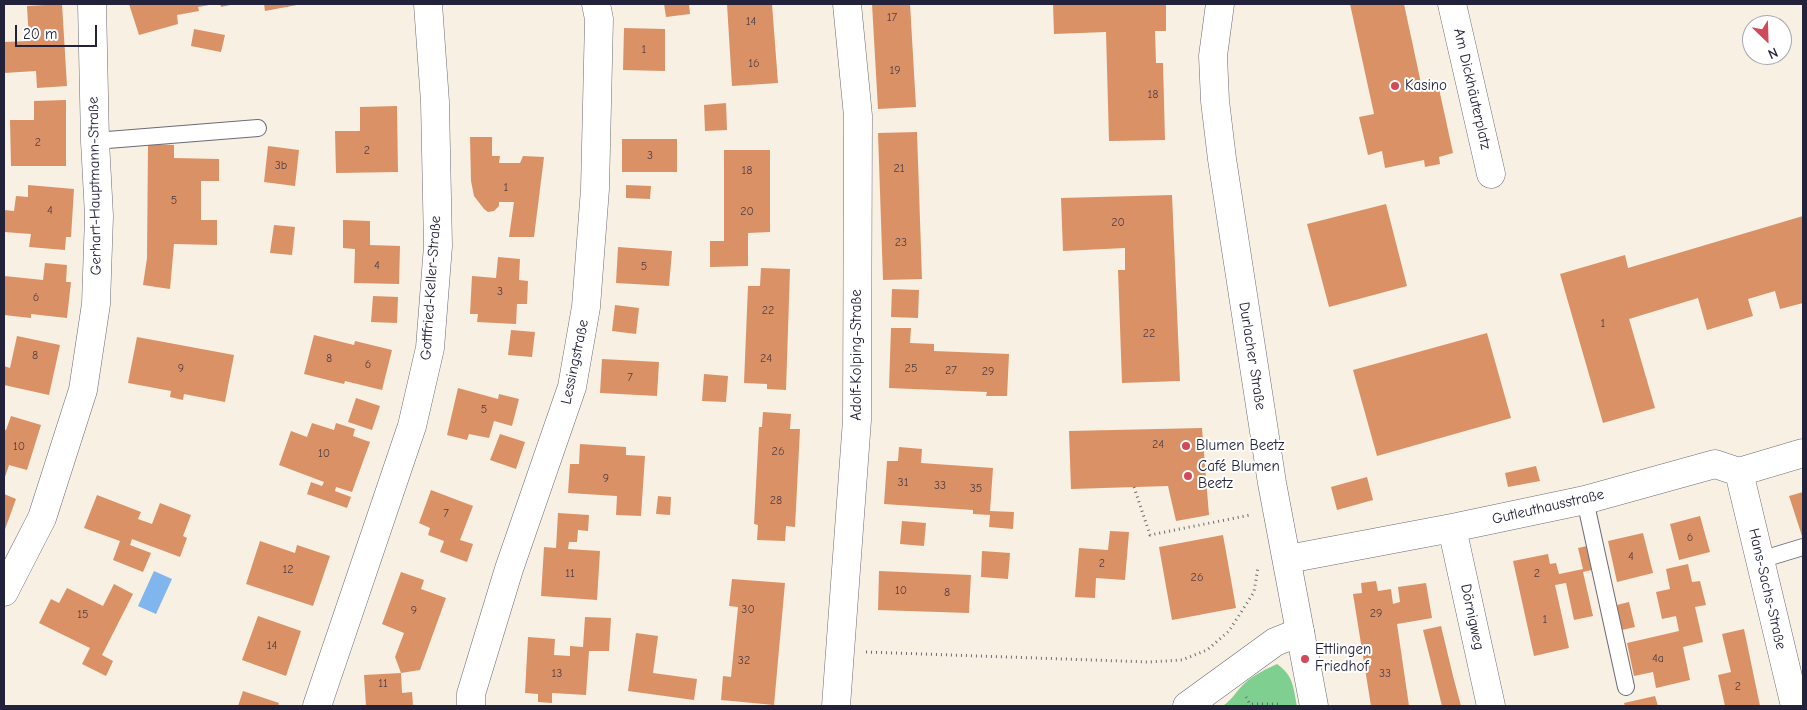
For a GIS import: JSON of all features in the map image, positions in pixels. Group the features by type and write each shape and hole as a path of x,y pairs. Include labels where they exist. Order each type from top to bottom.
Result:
{"street":[{"name":"Gerhart-Hauptmann-Straße","path":"5,585 42,518 83,390 96,304 99,216 95,141 92,4"},
{"name":"Gottfried-Keller-Straße","path":"317,706 412,426 430,348 438,246 435,102 428,4"},
{"name":"Lessingstraße","path":"471,706 472,694 509,569 574,378 586,307 595,189 598,19 596,4"},
{"name":"Adolf-Kolping-Straße","path":"836,706 858,420 858,116 848,4"},
{"name":"Durlacher Straße","path":"1220,4 1213,56 1215,101 1222,159 1272,483 1288,559 1314,706"},
{"name":"Am Dickhäuterplatz","path":"1452,4 1492,174"},
{"path":"1739,472 1803,453"},
{"name":"Gutleuthausstraße","path":"1288,559 1452,528 1585,500 1715,464 1739,472"},
{"name":"Hans-Sachs-Straße","path":"1739,472 1797,703"},
{"name":"Dörnigweg","path":"1452,528 1492,706"},
{"path":"1187,706 1275,642 1300,632"}],"lane":[{"path":"95,141 258,128"},
{"path":"1585,500 1626,687"},
{"path":"1760,560 1803,547"}],"path":[{"path":"1134,487 1150,535 1254,514"},
{"path":"840,650 1149,662 1182,660 1207,650 1229,631 1254,592 1258,558"},
{"path":"1232,674 1250,704 1282,704 1281,706"}],"green space":[{"path":"1277,664 1283,668 1290,678 1297,706 1223,706 1249,680"}],"water":[{"path":"154,571 172,579 156,614 138,606"}],"building":[{"path":"62,4 67,86 37,88 36,71 4,73 4,42 29,41 27,6"},
{"path":"129,4 209,5 198,7 199,11 177,15 178,24 139,35"},
{"path":"220,4 229,4 230,5 221,7"},
{"path":"264,4 297,4 297,5 265,11"},
{"path":"664,4 689,4 690,14 666,17"},
{"path":"727,4 772,4 778,83 732,86"},
{"path":"872,4 910,4 916,107 878,109"},
{"path":"1053,4 1166,4 1166,31 1155,31 1156,63 1163,63 1165,140 1109,141 1106,32 1054,34"},
{"name":"Kasino","path":"1350,4 1404,4 1422,88 1438,84 1453,153 1439,157 1440,164 1425,167 1424,160 1385,168 1382,151 1368,155 1359,117 1374,114"},
{"path":"624,28 665,29 665,71 623,70"},
{"path":"194,29 225,35 221,52 191,46"},
{"path":"66,100 66,166 11,166 10,120 34,120 34,101"},
{"path":"726,103 727,130 705,131 704,105"},
{"path":"397,106 398,172 336,173 335,131 360,131 360,107"},
{"path":"917,132 922,279 883,280 878,133"},
{"path":"470,137 492,137 492,156 500,156 499,163 520,163 523,156 544,157 534,237 509,237 514,202 499,202 499,206 494,211 488,212 474,196 471,181"},
{"path":"622,139 677,139 677,172 622,172"},
{"path":"148,144 174,145 174,158 219,159 219,181 201,181 201,220 217,220 217,245 174,244 170,289 143,285 147,258"},
{"path":"268,146 299,150 295,186 264,182"},
{"path":"724,150 770,150 770,232 748,233 748,266 710,267 710,241 724,241"},
{"path":"28,185 74,189 71,237 66,237 65,250 29,247 31,234 4,232 4,210 14,211 16,196 28,197"},
{"path":"626,185 651,186 650,199 626,198"},
{"path":"1172,195 1180,381 1122,383 1118,270 1125,270 1125,248 1063,251 1061,198"},
{"path":"1386,204 1407,286 1329,307 1307,224"},
{"path":"1803,216 1803,303 1780,309 1775,291 1748,299 1753,316 1707,330 1698,298 1629,319 1655,408 1603,423 1560,274 1625,255 1628,268"},
{"path":"343,220 370,221 370,245 400,246 399,284 354,283 355,249 343,248"},
{"path":"274,225 295,227 292,255 270,253"},
{"path":"618,247 672,251 669,286 616,283"},
{"path":"498,257 520,259 519,280 528,281 527,304 517,304 516,324 477,322 478,314 470,314 472,276 496,278"},
{"path":"45,263 67,265 66,282 71,282 67,318 31,314 31,318 4,315 4,276 43,280"},
{"path":"761,268 790,269 786,390 767,389 767,384 744,383 748,286 760,286"},
{"path":"892,289 919,290 918,318 891,317"},
{"path":"373,296 398,297 397,323 371,322"},
{"path":"615,305 639,308 636,334 612,331"},
{"path":"891,328 911,328 910,343 934,344 934,351 1009,354 1007,396 986,396 987,392 889,388"},
{"path":"511,330 535,332 532,357 508,355"},
{"path":"1487,333 1511,418 1377,456 1353,370"},
{"path":"314,335 354,345 355,341 392,350 382,390 345,381 344,384 304,374"},
{"path":"17,336 60,345 49,395 4,385 4,366 10,368"},
{"path":"137,337 234,355 225,402 184,394 183,400 170,397 171,391 128,383"},
{"path":"602,359 659,362 657,396 600,393"},
{"path":"704,374 728,376 726,402 702,401"},
{"path":"458,388 498,399 499,394 519,399 512,426 494,421 489,438 469,434 467,440 447,435"},
{"path":"356,398 380,406 372,430 348,422"},
{"path":"763,412 791,414 790,429 800,429 795,527 786,526 785,541 757,540 758,525 754,524 759,427 762,427"},
{"path":"11,416 41,425 27,470 9,465 4,477 4,430 6,430"},
{"path":"312,423 334,430 336,423 355,429 353,436 370,442 352,492 336,487 335,491 351,497 347,508 307,494 311,482 322,486 324,482 279,465 291,431 307,437"},
{"path":"1202,428 1209,515 1176,521 1168,486 1071,489 1069,431"},
{"path":"500,434 525,442 516,469 490,460"},
{"path":"580,444 626,447 626,455 645,456 641,516 616,515 617,496 568,493 570,464 579,464"},
{"path":"899,447 922,449 921,463 993,468 990,511 1014,512 1013,529 989,527 990,515 973,514 973,510 884,504 887,461 898,461"},
{"path":"1536,466 1540,481 1508,487 1505,473"},
{"path":"1367,477 1373,500 1337,510 1331,487"},
{"path":"431,490 473,506 460,540 473,544 467,562 440,552 444,541 428,535 430,528 419,523"},
{"path":"1803,492 1803,536 1802,536 1789,496"},
{"path":"4,494 16,499 4,532"},
{"path":"97,495 141,512 138,519 152,524 160,503 191,515 183,536 187,538 180,557 132,539 130,545 151,553 143,572 113,560 120,541 84,528"},
{"path":"658,496 671,497 670,515 656,514"},
{"path":"558,513 589,515 588,531 578,530 577,542 569,542 568,549 600,551 597,600 541,596 544,547 556,548"},
{"path":"1700,516 1710,552 1679,560 1670,524"},
{"path":"902,521 926,523 924,546 900,544"},
{"path":"1110,531 1129,532 1125,580 1096,578 1095,598 1075,597 1079,548 1108,550"},
{"path":"1643,533 1653,573 1617,582 1608,541"},
{"path":"1223,535 1236,608 1172,620 1159,547"},
{"path":"260,541 295,553 297,545 330,556 313,606 246,584"},
{"path":"1591,545 1596,569 1583,572 1593,616 1574,620 1566,583 1555,585 1569,648 1534,656 1513,561 1548,554 1550,564 1556,563 1559,574 1564,573 1583,569 1578,548"},
{"path":"982,551 1010,553 1008,579 981,577"},
{"path":"1688,564 1692,582 1700,581 1706,605 1695,607 1703,642 1683,647 1690,680 1656,688 1653,672 1634,676 1627,643 1679,631 1676,616 1662,619 1656,592 1670,589 1666,569"},
{"path":"879,571 971,575 969,613 878,610"},
{"path":"401,572 424,580 421,589 446,598 420,670 401,673 395,657 404,633 382,624"},
{"path":"732,579 785,583 774,705 721,700 723,676 731,677 738,607 729,606"},
{"path":"1376,581 1378,591 1391,589 1393,604 1400,602 1398,587 1426,583 1432,618 1397,624 1409,706 1371,706 1353,594 1362,593 1361,583"},
{"path":"114,584 133,594 102,655 113,661 106,676 82,664 90,648 39,623 51,599 59,603 67,588 103,606"},
{"path":"1629,602 1635,627 1622,630 1617,605"},
{"path":"258,616 301,631 286,676 242,660"},
{"path":"585,617 611,618 609,651 589,651 586,695 552,693 552,703 538,702 538,694 525,693 528,637 555,639 554,655 570,656 570,646 583,647"},
{"path":"1441,626 1461,706 1442,706 1423,630"},
{"path":"1744,629 1760,706 1725,706 1718,675 1731,672 1722,634"},
{"path":"636,633 658,636 653,673 697,679 694,700 628,691"},
{"path":"401,673 402,693 412,692 413,706 366,706 364,675"},
{"path":"243,691 279,703 278,706 238,706"},
{"path":"1655,696 1658,706 1625,706 1624,703"}],"place":[{"name":"Kasino","path":"1395,86"},
{"name":"Blumen Beetz","path":"1186,446"},
{"name":"Café Blumen Beetz","path":"1188,476"},
{"name":"Ettlingen Friedhof","path":"1305,659"}]}
